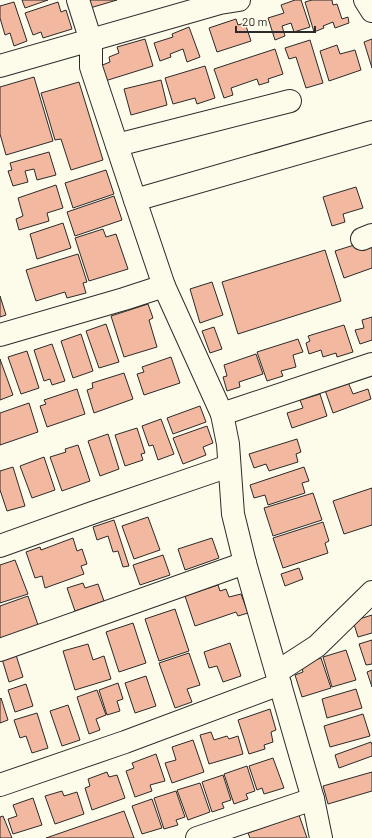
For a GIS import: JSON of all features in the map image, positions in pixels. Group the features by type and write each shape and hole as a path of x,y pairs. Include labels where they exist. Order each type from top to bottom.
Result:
{"street":[{"path":"78,0 91,41 91,67 164,286 222,414 228,444 233,514 245,563 313,799 322,838"},
{"path":"365,0 372,10"},
{"path":"1,63 91,41 226,1"},
{"path":"117,145 290,101"},
{"path":"135,200 372,132"},
{"path":"0,334 124,299 164,286"},
{"path":"222,414 372,364"},
{"path":"0,546 229,466"},
{"path":"0,650 245,563"},
{"path":"0,785 125,742 278,678 316,646 372,592"},
{"path":"197,838 313,799"}],"building":[{"path":"22,0 48,0 25,8"},
{"path":"88,0 117,0 90,8"},
{"path":"295,0 301,0 310,27 294,32 291,23 282,26 285,36 275,40 268,18 284,13 281,5"},
{"path":"312,0 332,0 333,5 337,4 342,19 348,17 349,23 335,28 333,22 314,32 305,2"},
{"path":"14,2 27,41 14,46 10,33 5,35 0,18 0,6"},
{"path":"58,2 61,12 66,10 72,29 43,38 41,32 33,35 25,13"},
{"path":"236,19 238,25 245,23 251,41 217,52 209,28"},
{"path":"189,27 200,57 187,62 183,49 170,54 171,57 160,61 154,43 173,37 172,34"},
{"path":"145,39 153,66 105,81 100,66 110,62 109,57 119,53 117,47"},
{"path":"372,39 372,68 364,42"},
{"path":"310,40 323,83 306,88 296,57 289,59 285,48"},
{"path":"337,45 340,54 355,50 361,70 329,81 320,51"},
{"path":"275,49 283,74 268,79 269,82 259,85 257,79 231,88 233,95 224,98 214,69"},
{"path":"205,66 215,98 197,104 195,98 173,104 165,78"},
{"path":"34,77 53,141 6,155 0,134 0,87"},
{"path":"161,80 167,105 131,115 124,89"},
{"path":"79,82 103,160 71,170 61,139 55,140 41,93"},
{"path":"49,152 56,175 37,180 34,169 25,171 28,182 13,186 8,171 12,170 10,163"},
{"path":"106,170 114,194 73,208 65,183"},
{"path":"56,185 63,208 47,213 49,221 19,230 16,219 23,216 18,198"},
{"path":"356,187 363,208 343,214 345,222 332,226 323,197"},
{"path":"114,196 122,220 75,236 67,212"},
{"path":"63,223 71,248 37,259 30,234"},
{"path":"103,229 106,237 116,234 128,269 89,281 75,238"},
{"path":"370,240 372,247 372,268 344,278 335,251"},
{"path":"325,250 341,301 238,334 222,282"},
{"path":"78,254 87,282 83,283 86,293 67,298 65,292 36,301 26,270"},
{"path":"212,282 223,315 200,323 190,289"},
{"path":"0,296 6,315 0,317"},
{"path":"148,304 153,318 149,320 157,347 124,357 111,316"},
{"path":"372,317 372,340 360,344 355,330 364,328 362,320"},
{"path":"106,324 119,362 99,368 86,331"},
{"path":"344,325 353,352 337,357 336,353 323,357 321,350 309,354 306,343 310,341 308,336"},
{"path":"214,327 222,349 210,353 202,331"},
{"path":"81,334 93,371 73,378 61,341"},
{"path":"298,339 303,352 293,355 296,367 281,371 283,376 267,381 257,352"},
{"path":"52,344 65,381 52,385 50,379 44,381 34,350"},
{"path":"27,351 39,388 21,394 8,357"},
{"path":"256,354 263,374 239,382 240,387 227,391 223,377 227,376 224,365"},
{"path":"171,357 180,383 144,395 137,374 144,372 142,367"},
{"path":"0,359 13,395 0,400"},
{"path":"124,373 133,399 94,413 87,390 93,388 92,383"},
{"path":"348,382 353,394 368,389 371,399 333,413 325,390"},
{"path":"77,389 85,414 47,427 40,406 46,404 44,400"},
{"path":"320,394 327,416 292,428 287,413 303,408 300,400"},
{"path":"29,403 38,432 0,445 0,413"},
{"path":"200,406 206,422 173,434 167,418"},
{"path":"161,419 174,454 158,460 153,445 149,446 142,426"},
{"path":"207,426 213,443 203,447 206,455 183,464 173,438"},
{"path":"137,428 145,453 141,454 143,460 125,466 115,435"},
{"path":"108,434 119,469 100,476 88,441"},
{"path":"297,439 301,452 296,454 298,462 269,471 266,464 254,468 249,454"},
{"path":"78,445 90,481 62,491 50,457 66,452 65,449"},
{"path":"44,457 55,490 32,498 20,466"},
{"path":"13,467 25,506 7,511 0,490 0,471"},
{"path":"304,467 309,481 302,483 305,493 268,505 265,495 254,498 250,485"},
{"path":"372,488 372,525 344,534 333,501"},
{"path":"313,493 322,520 273,536 264,508"},
{"path":"148,517 160,550 134,559 122,526"},
{"path":"114,520 129,566 123,567 118,551 113,552 108,536 97,540 93,527"},
{"path":"323,522 329,541 325,543 328,553 283,568 273,538"},
{"path":"73,538 77,551 82,549 87,564 81,566 84,574 45,588 42,576 35,578 26,552 40,547 41,550"},
{"path":"212,538 219,558 185,570 178,549"},
{"path":"163,555 170,575 140,585 133,565"},
{"path":"15,560 28,594 0,603 0,565"},
{"path":"299,568 303,579 285,586 281,574"},
{"path":"83,583 85,588 98,584 104,601 75,611 67,588"},
{"path":"218,585 220,591 226,589 229,597 241,594 248,613 238,616 236,612 195,626 185,596"},
{"path":"28,596 38,625 0,639 0,606"},
{"path":"175,609 189,651 159,661 145,619"},
{"path":"372,615 372,633 358,637 353,621"},
{"path":"133,623 146,663 119,672 106,632"},
{"path":"372,640 372,664 366,665 359,644"},
{"path":"230,643 241,676 223,682 217,666 209,668 204,652"},
{"path":"88,644 93,660 104,656 111,679 75,690 63,651"},
{"path":"346,650 356,680 332,687 323,657"},
{"path":"189,653 200,685 187,689 192,702 175,708 159,663"},
{"path":"16,655 23,677 9,682 2,659"},
{"path":"321,658 331,688 302,697 295,675 303,672 301,664"},
{"path":"372,670 372,687 367,672"},
{"path":"146,676 156,706 135,713 125,683"},
{"path":"118,683 123,699 117,701 120,711 107,715 99,690"},
{"path":"26,684 33,706 15,712 8,690"},
{"path":"356,689 362,708 327,718 322,699"},
{"path":"97,690 106,715 96,719 100,730 89,734 77,697"},
{"path":"1,698 8,720 0,723 0,699"},
{"path":"68,705 80,740 62,746 50,711"},
{"path":"270,709 276,730 271,732 273,742 264,745 265,749 249,754 238,720"},
{"path":"37,713 48,748 32,753 26,736 20,738 14,720"},
{"path":"363,714 370,736 330,747 324,726"},
{"path":"211,732 214,740 227,736 229,739 238,736 243,754 209,764 200,735"},
{"path":"193,740 204,772 172,783 165,763 176,760 172,747"},
{"path":"371,742 372,756 339,768 335,755"},
{"path":"156,754 165,781 150,785 152,791 135,797 126,771 134,768 132,763"},
{"path":"273,758 284,788 264,794 262,788 257,790 249,766"},
{"path":"247,766 255,791 246,794 248,799 234,804 224,774"},
{"path":"107,772 109,777 117,775 125,798 92,810 85,788 90,786 88,779"},
{"path":"372,772 372,791 328,804 323,786"},
{"path":"223,775 231,800 222,803 224,808 212,812 202,782"},
{"path":"200,783 210,812 188,820 177,790"},
{"path":"62,791 64,796 77,792 84,814 55,824 45,796"},
{"path":"176,791 185,817 176,820 178,825 164,829 154,798"},
{"path":"33,798 42,825 13,834 8,819 17,816 13,805"},
{"path":"152,799 162,828 142,834 132,806"},
{"path":"124,811 134,838 46,838"},
{"path":"299,815 307,838 250,838 248,833"},
{"path":"3,816 12,838 0,838 0,817"}]}
